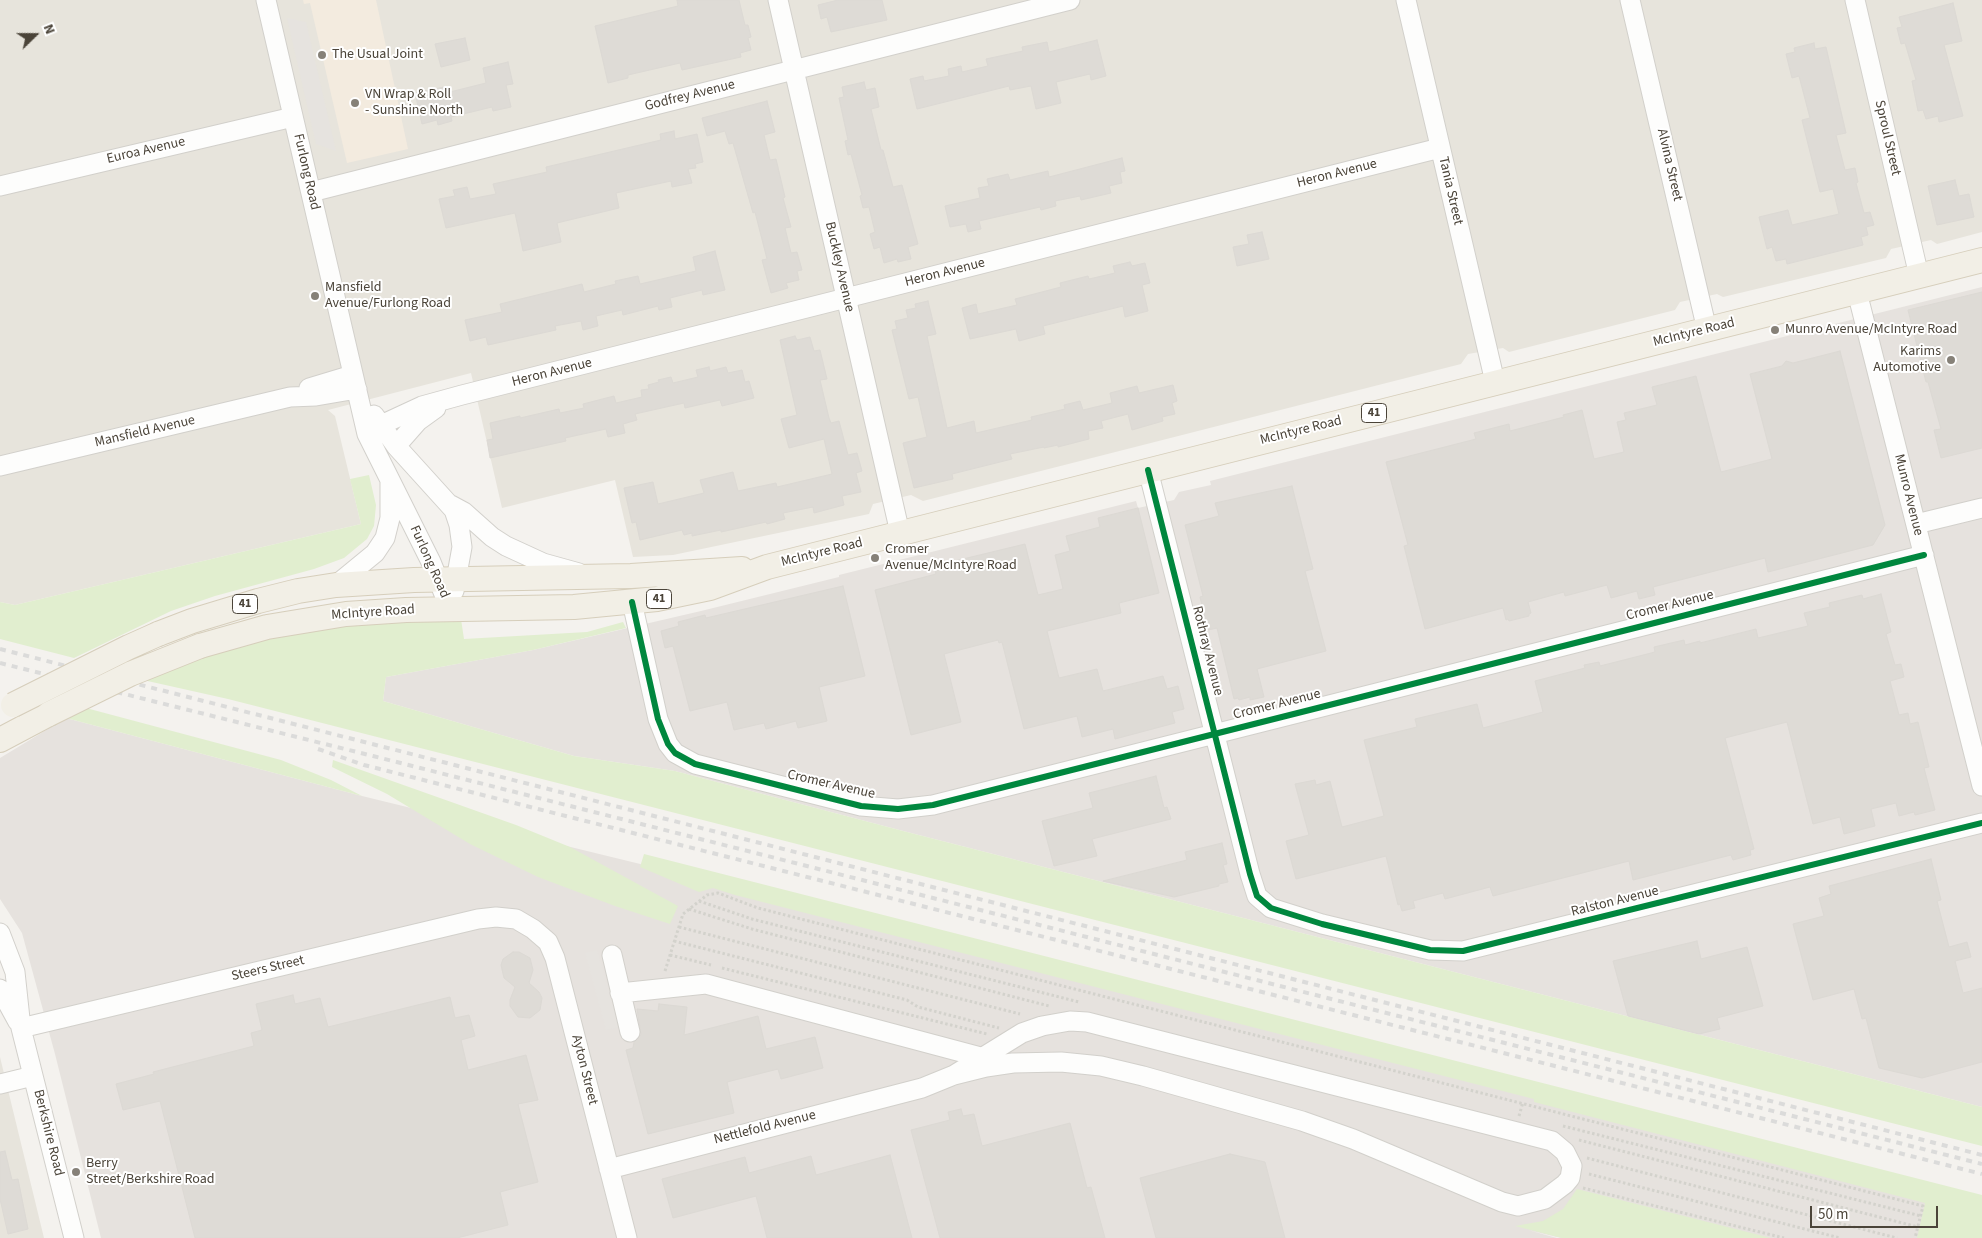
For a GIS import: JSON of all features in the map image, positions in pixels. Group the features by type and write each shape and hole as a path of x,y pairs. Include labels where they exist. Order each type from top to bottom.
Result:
{"main road":[{"name":"McIntyre Road","path":"0,740 130,674 200,646 245,632 303,620 364,613 450,609 574,607 632,602 710,588 767,567 1982,260"},
{"name":"McIntyre Road","path":"7,708 158,634 224,610 298,591 336,585 448,579 591,577 767,567"}],"street":[{"name":"Furlong Road","path":"266,0 368,434 390,478 448,579 450,609"},
{"name":"Buckley Avenue","path":"778,0 900,533"},
{"name":"Godfrey Avenue","path":"311,192 1070,0"},
{"name":"Tania Street","path":"1406,0 1496,382"},
{"name":"Alvina Street","path":"1630,0 1707,330"},
{"name":"Sproul Street","path":"1854,0 1919,276"},
{"name":"Euroa Avenue","path":"0,186 293,116"},
{"name":"Heron Avenue","path":"381,424 422,406 1440,148"},
{"name":"Munro Avenue","path":"1857,292 1924,555 1978,750 1982,786"},
{"name":"Mansfield Avenue","path":"0,466 290,397 313,386 356,389"},
{"name":"Furlong Road","path":"356,389 396,446 450,504 457,518 461,533 462,552 448,579"},
{"name":"Heron Avenue","path":"396,446 418,421 450,399"},
{"name":"Rothray Avenue","path":"1148,470 1250,874 1258,896"},
{"path":"336,585 375,553 385,538 390,518 390,478"},
{"path":"450,504 464,512 492,537 510,549 543,563 591,577"},
{"path":"1916,524 1982,508"},
{"name":"Cromer Avenue","path":"632,602 658,719 668,744 674,753 695,764 861,806 898,810 933,805 1924,555"},
{"name":"Ralston Avenue","path":"1258,896 1271,908 1313,921 1430,950 1463,951 1982,823"},
{"name":"Steers Street","path":"21,1028 478,919 496,917 516,918"},
{"name":"Ayton Street","path":"516,918 534,929 548,942 555,958 627,1238"},
{"name":"Berkshire Road","path":"0,933 15,972 21,1028 74,1238"},
{"path":"612,955 630,1032"},
{"path":"620,993 706,984 985,1062 1081,1063 1143,1076 1302,1121 1353,1138 1487,1197 1518,1206 1545,1199 1567,1169 1552,1141 1087,1022 1070,1021 1042,1026 1016,1037 985,1062"},
{"name":"Berkshire Road","path":"0,989 21,1028"},
{"name":"Nettlefold Avenue","path":"609,1168 922,1088 985,1062"},
{"path":"0,1084 33,1076"}],"path":[{"path":"660,989 683,914 688,908 707,895 718,893 758,908 1923,1206 1915,1238"},
{"path":"678,928 1057,1024"},
{"path":"674,941 907,1000 918,1007 1016,1037"},
{"path":"670,955 1016,1037"},
{"path":"1567,1169 1784,1238"},
{"path":"1567,1169 1840,1238"},
{"path":"1567,1169 1897,1238"}],"shaded area":[{"path":"0,0 1982,0 1982,232 1937,244 1931,240 1891,249 1886,258 1723,297 1717,294 1680,302 1675,310 1509,352 1503,348 1468,354 1461,364 923,501 911,495 873,504 869,514 673,555 633,557 615,480 502,508 471,373 328,410 335,416 361,524 15,605 0,602"},
{"path":"303,0 376,0 408,149 347,163 310,3 304,4"},
{"path":"287,18 306,22 336,151 316,144"},
{"path":"1982,287 1982,1107 675,771 574,756 383,701 386,677 533,650 701,611 1136,501 1138,508 1174,500 1179,492 1211,485 1210,481"},
{"path":"66,718 362,796 722,884 1938,1195 1938,1238 1561,1238 1528,1230 1557,1238 101,1238 55,1054 22,933 0,899 0,758"},
{"path":"597,950 619,1027 606,1030 585,953"},
{"path":"0,1057 44,1238 0,1238"}],"green space":[{"path":"369,475 376,505 374,526 367,539 344,558 314,569 215,596 171,611 74,658 0,639 0,602 15,605 361,524 350,479"},
{"path":"461,619 464,639 587,632 623,622 626,628 533,650 386,677 383,701 574,756 675,771 1982,1107 1982,1146 228,699 143,680 177,666 247,643 334,626"},
{"path":"86,708 281,760 331,780 362,796 66,718"},
{"path":"333,760 516,825 570,847 678,906 670,924 538,877 470,844 387,794 332,767"},
{"path":"644,854 1982,1195 1982,1238 1917,1238 1925,1203 1534,1102 1534,1099 713,888 699,892 640,867"},
{"path":"1577,1189 1771,1238 1562,1238 1515,1226 1543,1221 1563,1209"}],"building":[{"path":"677,0 739,0 745,25 748,25 751,37 748,38 751,50 740,53 741,57 682,70 680,63 628,75 628,78 608,83 595,26 678,6"},
{"path":"838,0 882,0 887,20 831,32 827,17 821,19 818,5"},
{"path":"1953,3 1962,41 1944,45 1963,116 1939,122 1938,116 1926,119 1923,110 1918,111 1912,81 1916,80 1905,43 1901,44 1897,28 1902,27 1899,17"},
{"path":"465,38 470,60 441,67 435,44"},
{"path":"1097,40 1106,76 1091,80 1090,74 1056,82 1061,103 1036,109 1031,86 1010,90 1009,86 917,109 910,79 923,76 924,81 949,76 948,69 961,66 962,72 988,66 986,59 1023,51 1022,47 1047,42 1049,52"},
{"path":"1814,43 1815,49 1826,47 1846,133 1836,135 1845,170 1855,168 1858,182 1856,183 1864,213 1870,212 1874,225 1866,227 1868,235 1861,237 1863,245 1787,264 1786,259 1776,261 1772,247 1767,249 1759,217 1788,210 1792,225 1839,214 1833,189 1820,192 1802,120 1810,118 1799,76 1792,78 1786,54 1795,52 1794,48"},
{"path":"508,62 513,84 506,85 511,107 493,111 492,107 451,117 452,121 438,125 437,120 422,124 415,93 444,87 446,93 486,83 483,68"},
{"path":"864,82 866,90 875,88 879,107 871,109 881,150 883,150 893,187 902,185 918,244 908,247 911,259 898,262 897,259 884,263 880,247 874,249 870,234 875,232 869,207 863,208 860,196 862,195 851,154 848,155 845,141 848,140 839,98 844,97 842,87"},
{"path":"767,101 775,132 764,135 770,160 776,159 785,197 783,198 791,227 785,228 791,253 797,252 802,270 797,271 799,280 786,283 788,288 771,293 762,260 767,259 755,212 753,213 733,143 729,144 725,131 707,136 702,118"},
{"path":"674,131 675,139 697,134 703,162 695,164 696,168 688,169 692,183 672,187 671,181 616,193 619,208 557,223 561,242 523,251 515,213 446,228 439,199 455,196 453,190 467,187 470,199 496,194 493,184 547,172 546,167 661,140 660,134"},
{"path":"1122,158 1125,171 1120,172 1122,183 1109,186 1111,193 1081,200 1080,196 1055,201 1056,206 1041,210 1040,207 979,221 981,229 968,232 966,224 950,227 945,206 980,198 978,188 989,186 987,179 1008,174 1010,180 1048,171 1049,177"},
{"path":"1955,180 1959,196 1969,194 1974,217 1937,225 1928,186"},
{"path":"1262,232 1269,259 1237,266 1233,247 1249,244 1247,235"},
{"path":"715,251 725,290 703,295 702,290 670,298 672,307 659,310 658,306 623,315 622,310 596,316 598,326 583,330 581,321 555,326 556,330 488,345 486,337 470,341 465,320 502,312 500,304 582,284 584,292 616,284 615,281 638,276 640,284 696,271 693,257"},
{"path":"1130,262 1132,266 1145,263 1150,283 1142,285 1148,311 1125,317 1123,306 1043,326 1045,334 1019,341 1016,329 970,339 962,308 976,304 978,314 1017,305 1015,299 1061,287 1060,283 1088,276 1089,279 1115,273 1113,266"},
{"path":"1982,292 1982,448 1941,458 1934,430 1941,429 1928,382 1926,382 1908,310"},
{"path":"928,301 936,334 927,336 947,428 974,421 976,433 1032,420 1031,417 1065,409 1064,405 1080,401 1083,410 1112,403 1110,393 1137,386 1139,393 1173,385 1177,401 1172,403 1175,414 1162,417 1163,421 1132,430 1128,414 1101,421 1103,428 1088,431 1089,439 1058,447 1058,445 1044,447 1010,454 1012,459 952,474 953,479 914,488 903,443 927,437 918,397 909,399 892,330 897,329 895,321 908,318 906,310 916,308 915,304"},
{"path":"795,336 797,340 810,337 814,351 820,350 827,379 820,380 829,418 831,423 839,421 848,455 857,453 862,471 856,473 861,492 842,496 844,505 814,513 813,507 783,513 785,519 767,524 766,522 692,536 692,533 684,535 682,530 640,540 636,522 632,523 624,488 653,482 658,504 704,493 700,480 733,472 738,491 776,483 777,487 832,474 824,439 789,448 781,419 797,415 780,340"},
{"path":"1840,351 1885,525 1873,545 1768,572 1765,558 1653,587 1655,595 1639,599 1637,591 1611,598 1607,585 1565,596 1564,592 1528,602 1531,613 1529,616 1509,621 1508,619 1506,620 1503,608 1425,629 1404,546 1408,545 1386,462 1476,439 1474,433 1509,424 1510,431 1564,417 1563,415 1582,410 1594,459 1624,452 1617,422 1626,420 1624,413 1657,405 1652,387 1696,376 1721,472 1772,459 1750,374 1782,366 1786,361 1793,363"},
{"path":"709,367 710,371 726,367 728,373 742,370 745,382 749,381 754,398 722,406 720,400 685,408 684,403 635,414 637,420 623,424 625,433 608,437 606,429 565,438 566,441 490,458 487,440 493,439 490,423 559,409 560,413 584,408 583,404 614,396 616,403 642,397 641,390 649,389 648,385 659,382 658,380 671,377 673,383 698,377 696,370"},
{"path":"1292,486 1313,569 1305,571 1326,651 1257,669 1264,697 1250,700 1250,697 1239,700 1238,698 1234,699 1217,628 1208,630 1200,597 1203,596 1185,525 1219,516 1215,503"},
{"path":"1138,508 1159,593 1119,603 1121,613 1047,631 1059,678 1097,669 1103,691 1163,676 1167,689 1178,686 1184,709 1172,712 1175,723 1115,739 1113,729 1082,737 1077,716 1024,729 1002,642 999,643 998,640 944,654 961,722 911,735 875,590 936,574 934,566 1025,544 1038,595 1063,589 1055,555 1070,551 1066,536 1100,527 1098,518"},
{"path":"843,586 865,676 819,687 827,721 798,728 796,721 766,729 764,723 734,730 727,702 690,711 673,646 665,648 661,631 679,626 678,622 705,615 706,618"},
{"path":"1881,594 1891,632 1886,634 1895,665 1901,664 1904,677 1890,681 1899,715 1908,713 1910,724 1918,722 1929,767 1924,768 1935,810 1915,815 1914,812 1899,816 1896,803 1871,809 1875,826 1844,834 1840,817 1813,824 1787,722 1725,738 1754,849 1750,850 1751,855 1733,860 1731,855 1633,880 1629,861 1493,896 1490,887 1445,899 1443,893 1413,901 1415,908 1402,911 1400,904 1398,905 1386,856 1296,879 1286,841 1309,835 1295,784 1315,780 1316,785 1330,781 1342,827 1384,816 1364,740 1417,727 1415,719 1477,704 1483,728 1543,712 1535,681 1585,668 1584,665 1599,662 1600,666 1655,652 1654,647 1684,640 1685,645 1700,641 1700,643 1756,629 1758,638 1808,626 1804,613 1830,607 1829,603 1862,595 1863,599"},
{"path":"1156,776 1164,808 1167,807 1171,819 1092,839 1097,856 1054,866 1042,821 1093,808 1089,793"},
{"path":"1222,843 1227,864 1223,865 1228,882 1219,884 1219,886 1174,897 1103,881 1187,860 1185,852"},
{"path":"1931,859 1941,900 1937,901 1949,947 1967,942 1971,957 1955,961 1963,993 1982,988 1982,1062 1922,1078 1879,1068 1866,1018 1862,1019 1854,989 1813,1000 1793,924 1824,916 1819,898 1831,894 1829,886"},
{"path":"1697,941 1701,959 1747,947 1763,1006 1717,1018 1720,1029 1699,1034 1628,1016 1613,961"},
{"path":"513,952 519,952 530,958 533,970 529,983 539,992 542,998 540,1010 530,1018 518,1017 510,1006 510,1000 515,987 504,978 501,965 503,959"},
{"path":"293,995 295,1004 320,998 328,1027 450,997 455,1018 469,1015 475,1036 461,1040 468,1070 526,1055 538,1100 518,1104 538,1182 500,1192 508,1225 457,1238 195,1238 160,1101 123,1110 116,1084 154,1074 153,1072 254,1046 251,1033 262,1030 256,1004"},
{"path":"659,1004 687,1007 684,1035 758,1016 766,1049 815,1037 823,1068 781,1079 778,1069 727,1082 734,1113 648,1134 626,1050 633,1048 634,1042 641,1035 637,1009 658,1011"},
{"path":"961,1109 963,1116 974,1114 982,1146 1070,1123 1087,1188 1091,1187 1105,1238 940,1238 911,1130 950,1120 948,1112"},
{"path":"5,1151 12,1180 18,1179 28,1229 8,1234 0,1199 0,1152"},
{"path":"1230,1154 1265,1162 1285,1238 1156,1238 1140,1178"},
{"path":"890,1155 912,1238 767,1238 756,1196 673,1218 662,1179 745,1157 749,1173 811,1156 816,1175"}],"railway":[{"path":"0,649 1982,1155"},
{"path":"0,663 1982,1164"},
{"path":"318,749 364,765 1982,1174"}],"cycle path":[{"path":"1148,470 1250,874 1257,896 1271,908 1322,924 1430,950 1463,951 1982,823"},
{"path":"632,602 658,719 668,744 675,753 695,764 861,806 898,809 933,805 1924,555"}],"place":[{"name":"The Usual Joint","path":"322,55"},
{"name":"VN Wrap & Roll - Sunshine North","path":"355,103"},
{"name":"Mansfield Avenue/Furlong Road","path":"315,296"},
{"name":"Munro Avenue/McIntyre Road","path":"1775,330"},
{"name":"Karims Automotive","path":"1951,360"},
{"name":"Cromer Avenue/McIntyre Road","path":"875,558"},
{"name":"Berry Street/Berkshire Road","path":"76,1172"}]}
